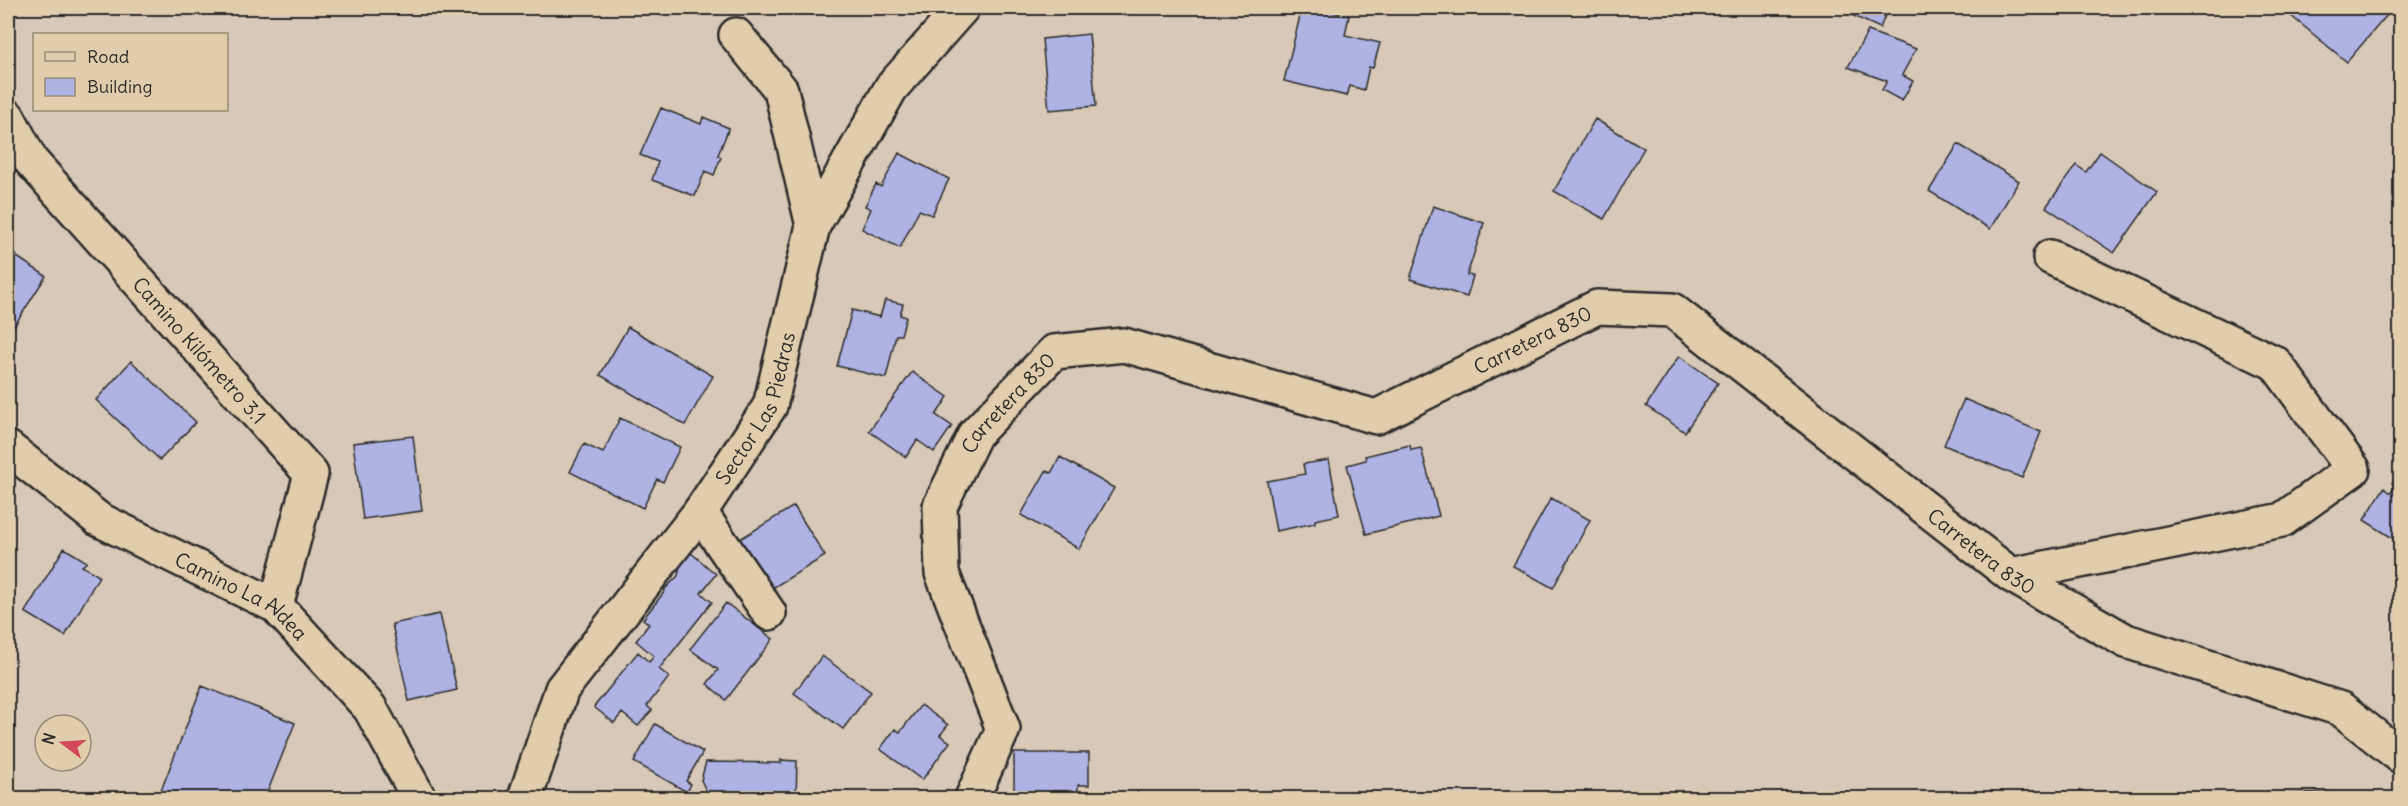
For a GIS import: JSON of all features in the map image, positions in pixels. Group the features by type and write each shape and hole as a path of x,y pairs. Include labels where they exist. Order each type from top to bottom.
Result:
{"street":[{"name":"Sector Las Piedras","path":"525,798 562,689 700,512 770,406 813,226 891,88 962,8"},
{"path":"736,35 782,90 813,226"},
{"name":"Camino Kilómetro 3.1","path":"8,117 31,161 311,474 276,606"},
{"path":"2011,575 2282,520 2353,469 2275,363 2050,257"},
{"name":"Carretera 830","path":"972,798 1003,729 942,573 940,506 975,434 1054,352 1124,345 1376,417 1597,307 1672,310 2011,575 2126,641 2341,709 2400,756"},
{"name":"Camino La Aldea","path":"8,448 98,519 276,606 370,708 418,798"},
{"path":"700,512 769,612"}],"building":[{"path":"1302,8 1316,8 1349,16 1345,35 1380,43 1373,68 1369,67 1364,90 1350,86 1347,96 1284,81"},
{"path":"1748,8 1775,8 1773,14"},
{"path":"1836,8 1888,8 1880,28"},
{"path":"2296,8 2393,8 2347,62 2290,15"},
{"path":"1868,31 1916,49 1902,75 1913,81 1902,101 1882,90 1887,81 1848,67"},
{"path":"1089,34 1096,106 1049,110 1042,39"},
{"path":"661,108 701,124 703,117 729,128 718,155 721,157 714,175 705,171 695,196 652,180 658,162 640,155"},
{"path":"1595,119 1644,148 1604,219 1554,191"},
{"path":"1958,144 2019,181 1990,229 1929,191"},
{"path":"2100,152 2157,192 2114,253 2046,207 2076,165 2086,172"},
{"path":"899,153 949,179 932,215 919,210 900,248 862,229 871,209 865,206 876,184 881,187"},
{"path":"1433,206 1484,223 1467,275 1473,276 1467,297 1410,279"},
{"path":"8,251 46,276 8,336"},
{"path":"885,300 903,304 900,315 906,317 901,335 896,335 886,378 837,366 852,310 880,317"},
{"path":"628,327 713,376 685,425 600,375"},
{"path":"1679,356 1718,383 1685,432 1646,406"},
{"path":"131,361 196,422 160,460 96,400"},
{"path":"912,372 948,397 936,415 952,426 934,452 917,440 906,457 869,431"},
{"path":"1964,399 2041,432 2022,478 1944,445"},
{"path":"620,418 680,447 663,482 657,479 643,508 570,472 584,444 603,453"},
{"path":"413,436 422,511 363,519 353,443"},
{"path":"1410,445 1411,450 1421,448 1439,516 1366,534 1347,465 1366,460 1365,456"},
{"path":"1060,457 1114,488 1079,549 1021,515 1046,471 1051,473"},
{"path":"1329,460 1339,515 1315,520 1315,523 1276,531 1267,481 1305,474 1303,464"},
{"path":"2400,469 2400,531 2394,539 2364,520 2384,488 2391,493 2395,485 2392,483"},
{"path":"1551,498 1590,520 1553,588 1513,566"},
{"path":"794,506 825,556 761,595 730,545"},
{"path":"64,548 87,562 82,566 99,576 65,636 25,612"},
{"path":"690,552 716,574 701,593 712,602 659,669 669,677 647,706 652,710 638,726 622,713 614,723 594,707 638,652 649,662 654,656 636,641 649,624 643,619 664,590 678,576 680,565"},
{"path":"726,603 773,639 726,700 707,684 718,670 690,649"},
{"path":"440,614 457,690 409,701 392,624"},
{"path":"822,656 871,692 843,729 794,693"},
{"path":"202,686 295,723 265,798 158,798"},
{"path":"921,705 948,725 940,735 950,742 922,780 880,749 895,729 900,732"},
{"path":"655,724 703,752 686,781 691,784 687,792 634,762"},
{"path":"1014,753 1089,753 1089,785 1078,785 1078,792 1054,791 1055,798 1014,798"},
{"path":"781,760 797,761 796,798 709,797 701,780 706,762 781,763"},
{"path":"2338,793 2338,798 2280,798 2280,794"}]}
